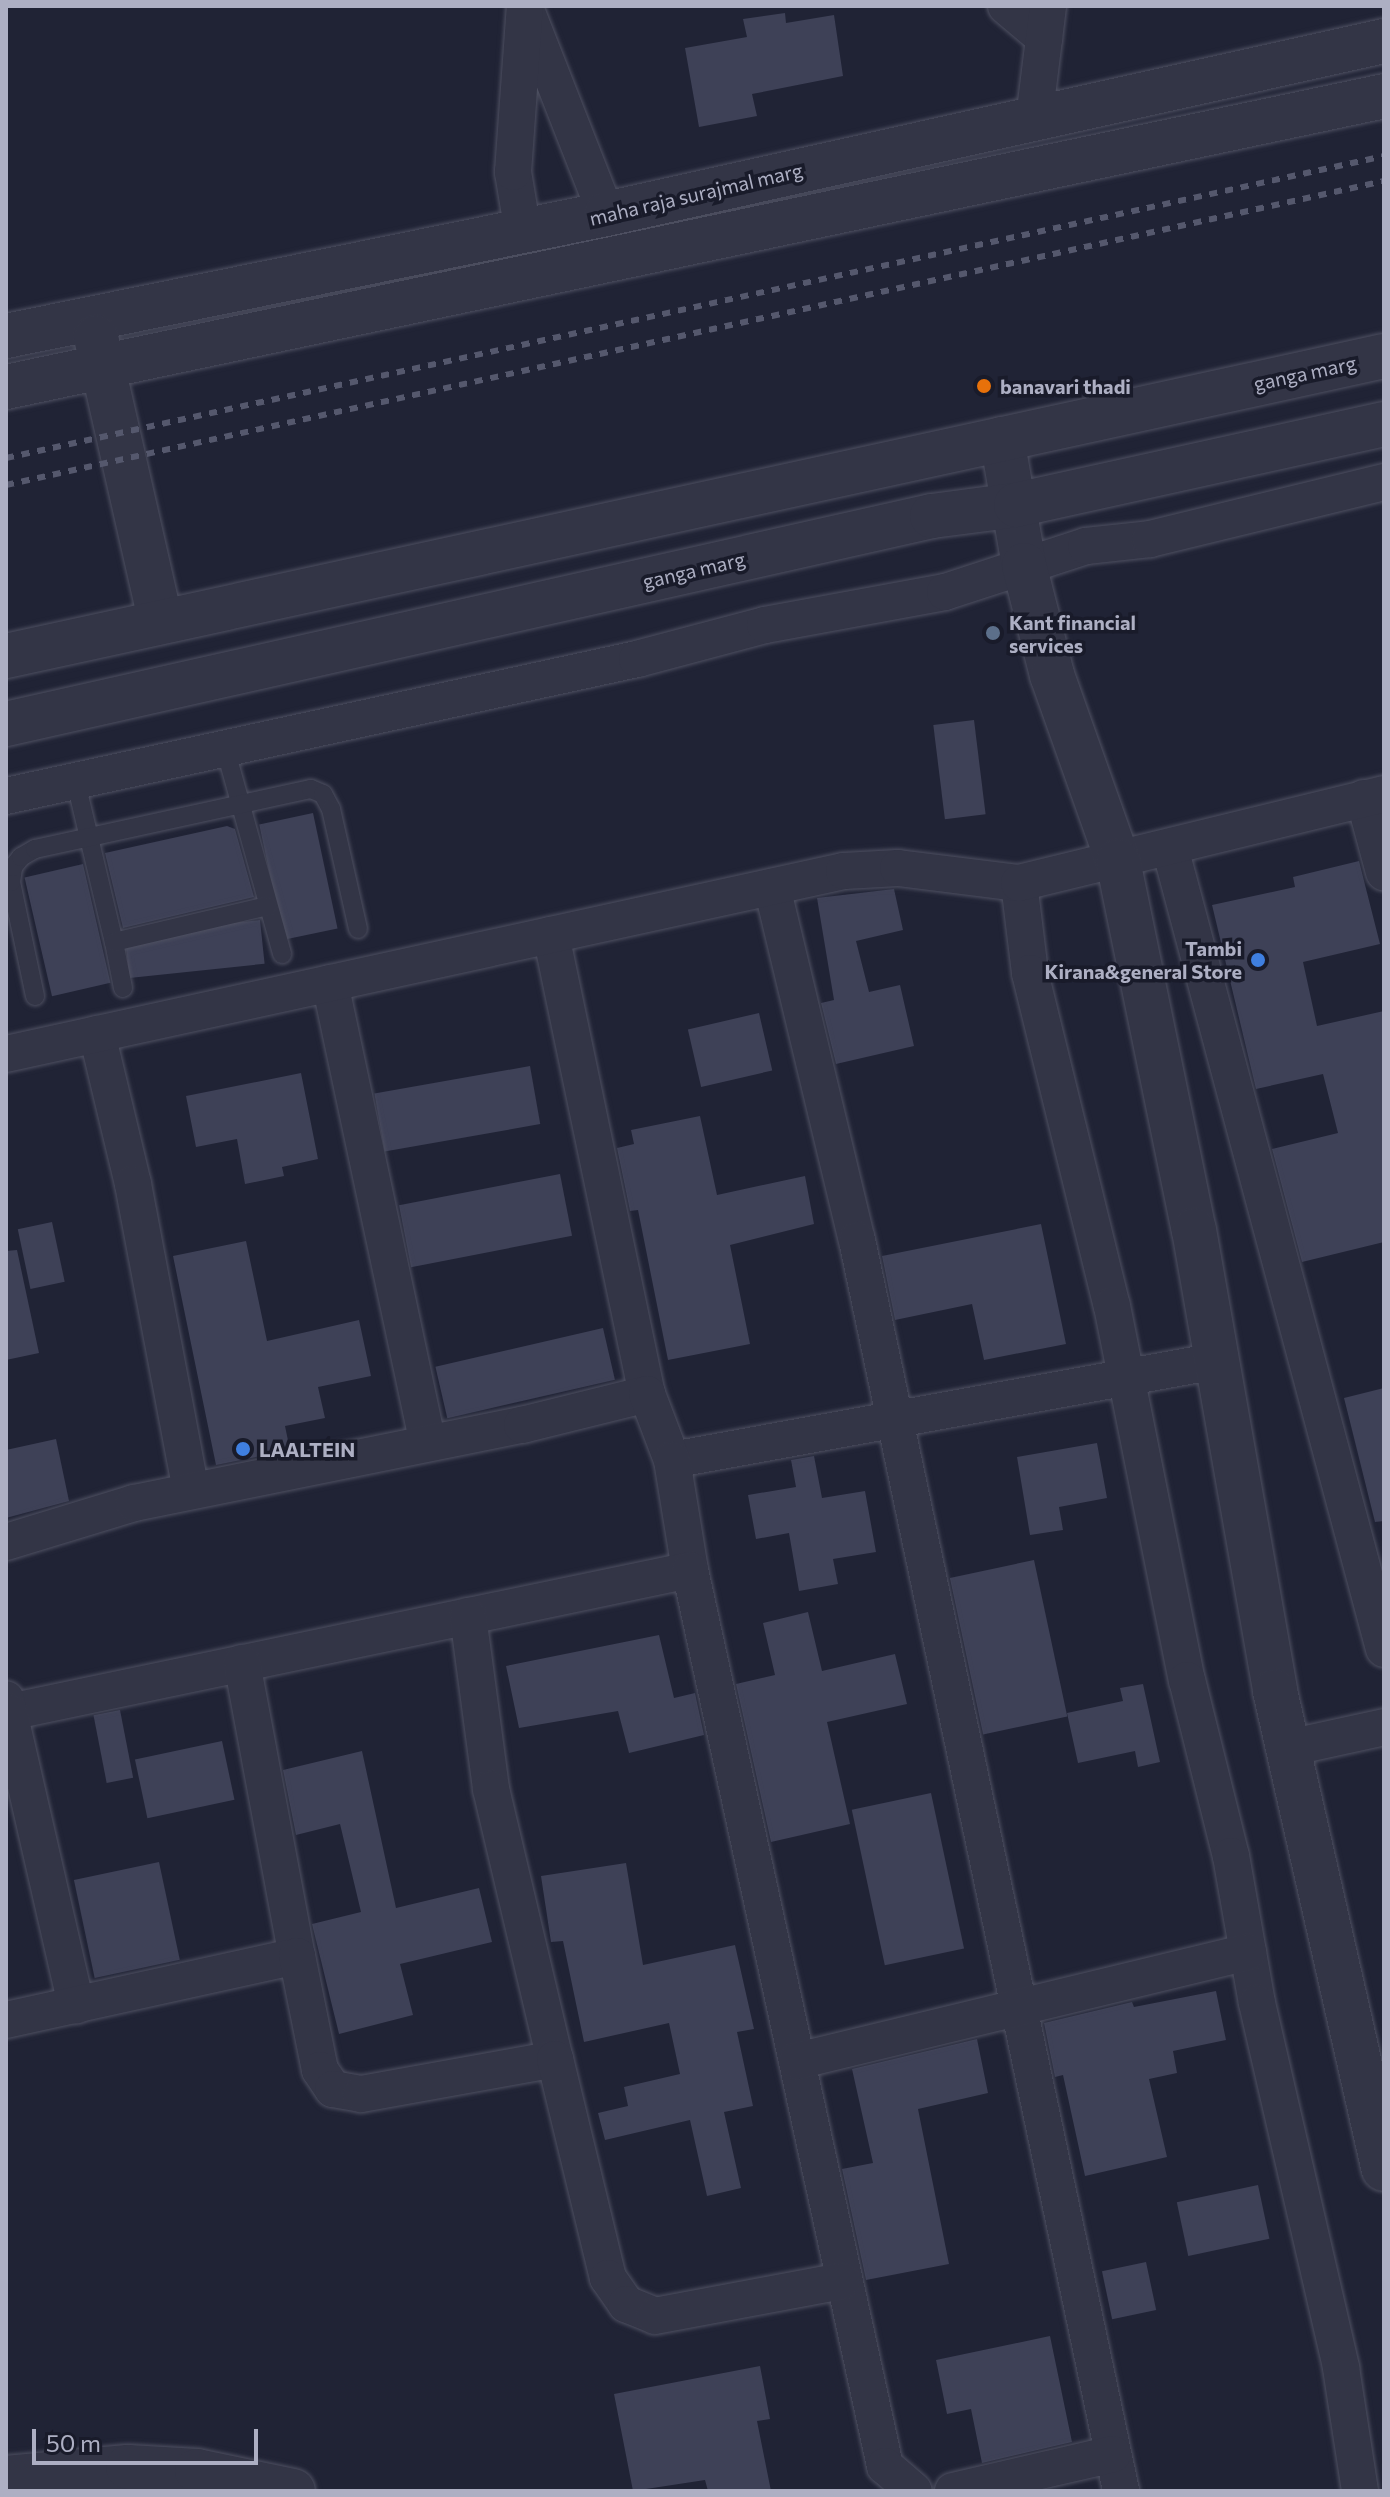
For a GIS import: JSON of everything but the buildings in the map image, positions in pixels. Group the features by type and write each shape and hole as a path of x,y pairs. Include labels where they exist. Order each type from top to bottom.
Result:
{"street":[{"path":"1006,6 1046,22 1034,119"},
{"path":"525,8 606,214"},
{"path":"523,232 513,172 525,8"},
{"name":"maha raja surajmal marg","path":"6,336 91,315 523,232 1384,41"},
{"name":"maha raja surajmal marg","path":"6,387 101,363 1384,96"},
{"path":"91,315 161,622"},
{"name":"ganga marg","path":"6,656 1384,356"},
{"name":"ganga marg","path":"6,724 932,516 1016,505 1384,424"},
{"path":"1002,439 1016,505 1024,565 1052,675 1118,861 1288,1748 1384,2169"},
{"path":"6,796 637,659 765,625 945,592 1086,546 1150,539 1384,482"},
{"path":"6,1054 844,871 898,868 1019,883 1374,796 1384,872"},
{"path":"1170,848 1384,1649"},
{"path":"1019,883 1030,973 1126,1375 1248,1952 1341,2368 1360,2491"},
{"path":"772,887 857,1240 894,1424 1023,2008 1121,2491"},
{"path":"551,935 647,1394 672,1460 690,1570 842,2281 885,2466 914,2491"},
{"path":"330,983 428,1443"},
{"path":"97,1034 133,1184 191,1491"},
{"path":"672,1460 894,1424 1126,1375 1216,1361"},
{"path":"6,1542 191,1491 647,1394"},
{"path":"76,2005 8,1705 242,1663 690,1570"},
{"path":"468,1616 491,1789 608,2278 626,2304 655,2316 842,2281"},
{"path":"242,1663 320,2070 333,2089 361,2094 555,2059"},
{"path":"1288,1748 1384,1727"},
{"path":"797,2061 1248,1952"},
{"path":"6,2020 297,1956"},
{"path":"953,2491 1113,2454"},
{"path":"7,2473 128,2467 197,2471 293,2491"}],"lane":[{"path":"225,748 282,954"},
{"path":"76,783 123,988"},
{"path":"35,996 13,867 35,849 311,789 323,794 358,929"},
{"path":"114,942 268,906"}],"railway":[{"path":"6,458 1384,156"},
{"path":"6,485 1384,181"}],"place":[{"name":"banavari thadi","path":"984,386"},
{"name":"Kant financial services","path":"993,633"},
{"name":"Tambi Kirana&general Store","path":"1258,960"},
{"name":"LAALTEIN","path":"243,1449"}]}
